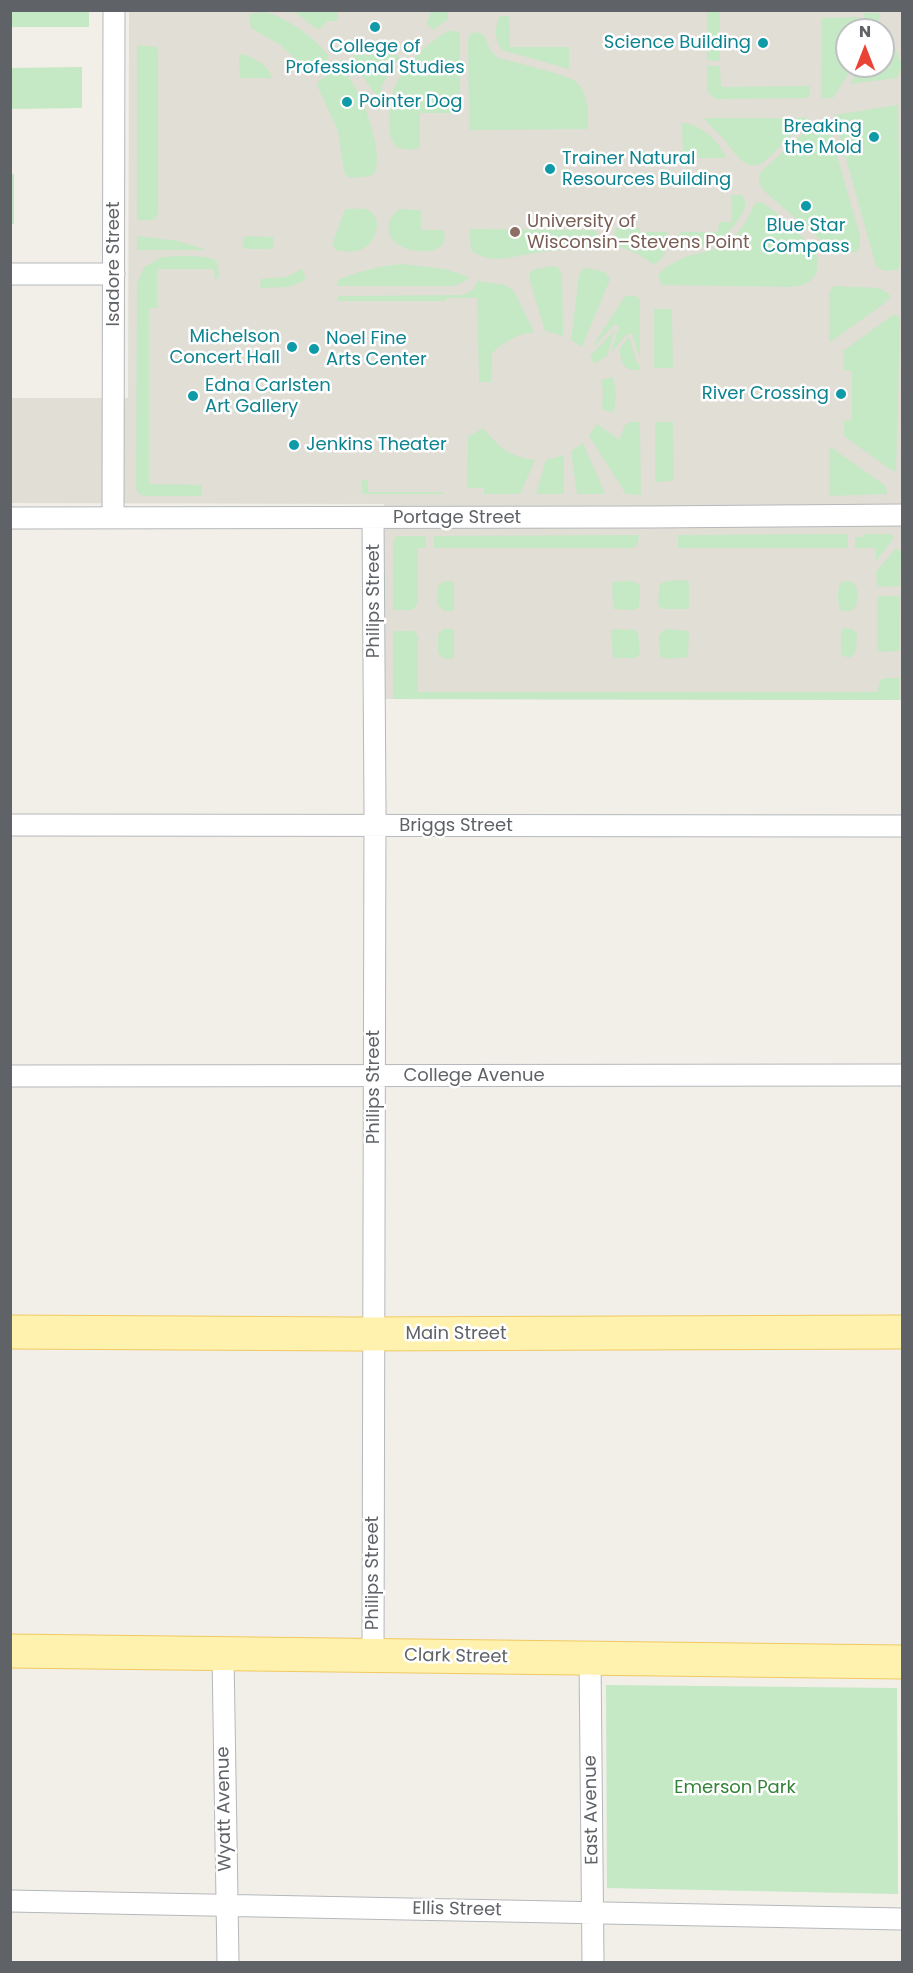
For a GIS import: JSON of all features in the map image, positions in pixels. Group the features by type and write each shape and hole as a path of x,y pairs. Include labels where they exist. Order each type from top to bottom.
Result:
{"main road":[{"name":"Main Street","path":"10,1332 373,1334 903,1332"},
{"name":"Clark Street","path":"10,1651 903,1662"}],"street":[{"name":"Isadore Street","path":"113,518 114,10"},
{"path":"10,274 114,274"},
{"name":"Portage Street","path":"10,518 903,514"},
{"name":"Philips Street","path":"373,518 375,826 373,1656"},
{"name":"Briggs Street","path":"10,825 903,826"},
{"name":"College Avenue","path":"10,1076 903,1075"},
{"name":"Wyatt Avenue","path":"223,1655 228,1962"},
{"name":"East Avenue","path":"590,1658 593,1962"},
{"name":"Ellis Street","path":"10,1901 903,1919"}],"shaded area":[{"name":"University of Wisconsin–Stevens Point","path":"129,11 902,11 902,700 385,699 384,504 11,503 11,398 128,398"}],"green space":[{"path":"10,11 89,11 89,27 11,27"},
{"path":"294,11 338,11 337,21 327,21 320,29 315,28"},
{"path":"432,11 448,11 448,19 433,30 426,23"},
{"path":"707,11 720,11 720,61 707,60"},
{"path":"266,12 283,19 308,35 328,55 327,61 314,72 307,70 280,45 251,28 249,15"},
{"path":"864,13 877,13 881,16 880,18 864,18"},
{"path":"500,16 509,16 510,47 569,47 569,69 502,50 497,42 496,33"},
{"path":"858,17 835,18 835,78 846,78 833,98 821,98 822,18"},
{"path":"453,30 460,34 460,113 420,113 420,148 410,150 398,148 389,130 389,110 394,89 404,69 419,52 446,32"},
{"path":"472,32 483,34 491,51 498,58 575,81 585,97 588,129 469,130 468,39"},
{"path":"137,45 157,47 158,50 158,215 153,220 137,220"},
{"path":"895,48 902,66 897,78 850,84 853,78 895,78"},
{"path":"243,54 265,66 272,78 240,78 239,55"},
{"path":"355,55 397,55 399,58 383,83 380,96 376,95 351,60"},
{"path":"707,66 720,66 721,87 810,86 810,95 806,98 715,99 707,91"},
{"path":"82,67 82,108 11,109 11,68"},
{"path":"336,68 344,72 353,83 368,115 377,164 374,173 369,176 347,177 344,172 338,131 317,85"},
{"path":"898,105 900,261 898,270 884,271 876,266 834,115"},
{"path":"704,118 809,118 765,161 752,165 740,159"},
{"path":"826,118 860,236 860,248 856,252 838,253 830,248 763,190 759,183 760,173 813,124"},
{"path":"682,123 696,126 708,134 726,158 683,158"},
{"path":"11,174 14,174 14,224 11,224"},
{"path":"731,195 742,195 746,204 737,222 720,239 700,247 689,246 680,240 679,232 718,232 719,222 731,222"},
{"path":"761,202 800,234 813,249 818,263 812,279 805,284 793,287 662,285 658,276 664,269 682,258 726,243 743,226 754,204"},
{"path":"346,209 368,210 376,219 375,236 368,245 358,251 336,250 332,244"},
{"path":"400,209 421,210 421,230 444,230 443,244 430,251 421,251 411,250 394,241 389,233 389,224 390,219"},
{"path":"616,228 640,228 640,232 668,232 664,255 653,264 636,253 615,245 613,238"},
{"path":"469,229 593,230 597,232 598,245 589,249 548,251 494,259 486,258 471,250"},
{"path":"137,236 178,241 207,250 137,250"},
{"path":"245,236 273,237 274,246 271,249 244,248 242,243"},
{"path":"162,257 206,257 216,261 218,266 219,276 215,281 214,269 157,269 157,308 149,308 149,484 202,485 202,496 144,496 136,489 137,284 144,267"},
{"path":"402,264 445,269 469,277 454,286 337,286 338,280 354,274"},
{"path":"557,267 562,273 563,336 545,331 530,281 529,274 532,270"},
{"path":"302,269 306,278 302,282 288,287 260,288 261,279 286,277"},
{"path":"583,269 605,272 610,279 582,347 571,340 579,275"},
{"path":"478,281 505,285 514,291 534,332 511,339 492,353 491,382 479,382 477,298 447,298 446,301 338,301 338,296 462,295 473,290"},
{"path":"834,286 879,288 890,297 829,343 829,292"},
{"path":"625,296 636,296 640,299 640,358 632,334 627,334 611,353 619,327 615,324 594,344"},
{"path":"654,309 672,309 673,368 654,368"},
{"path":"893,315 900,318 896,471 891,470 844,436 844,421 852,420 852,371 843,370 843,351"},
{"path":"615,330 607,356 594,364 590,356"},
{"path":"629,337 639,370 626,368 621,359 619,349"},
{"path":"613,377 616,393 614,413 602,409 601,380"},
{"path":"640,422 641,495 626,494 589,436 597,424 619,440 625,425"},
{"path":"655,422 673,422 674,481 655,482"},
{"path":"483,428 512,454 535,460 520,494 484,494 484,488 467,488 468,437"},
{"path":"583,443 605,494 577,494 571,451"},
{"path":"829,446 886,486 887,494 829,496"},
{"path":"564,455 564,494 536,494 546,460"},
{"path":"362,480 368,480 368,492 443,492 443,494 362,494"},
{"path":"848,534 848,548 678,548 678,535"},
{"path":"863,534 891,534 894,538 876,561 876,548 855,548 855,537 863,537"},
{"path":"639,535 638,544 633,548 434,548 434,536"},
{"path":"397,536 426,536 426,548 418,548 418,602 413,610 393,610 393,540"},
{"path":"896,548 901,552 900,586 877,587 876,572"},
{"path":"687,580 689,609 661,609 658,603 660,584 667,581"},
{"path":"634,581 640,586 639,607 634,610 613,609 612,582"},
{"path":"442,582 454,583 454,608 452,611 444,611 437,604 438,586"},
{"path":"841,582 854,583 858,593 856,607 851,611 841,611 838,601 839,588"},
{"path":"877,596 900,596 899,651 877,652"},
{"path":"844,628 853,629 857,634 856,652 849,658 841,655 841,632"},
{"path":"443,629 454,631 452,659 443,658 438,653 438,635"},
{"path":"614,629 638,632 640,653 636,658 613,658 611,631"},
{"path":"665,629 689,631 688,657 666,659 660,656 659,635"},
{"path":"393,631 413,631 418,635 418,692 877,692 880,681 884,678 899,678 899,700 393,699"},
{"name":"Emerson Park","path":"606,1685 897,1688 898,1894 607,1888"}],"place":[{"name":"College of Professional Studies","path":"375,27"},
{"name":"Science Building","path":"763,43"},
{"name":"Pointer Dog","path":"347,102"},
{"name":"Breaking the Mold","path":"874,137"},
{"name":"Trainer Natural Resources Building","path":"550,169"},
{"name":"Blue Star Compass","path":"806,206"},
{"name":"University of Wisconsin–Stevens Point","path":"515,232"},
{"name":"Michelson Concert Hall","path":"292,347"},
{"name":"Noel Fine Arts Center","path":"314,349"},
{"name":"River Crossing","path":"841,394"},
{"name":"Edna Carlsten Art Gallery","path":"193,396"},
{"name":"Jenkins Theater","path":"294,445"}]}
